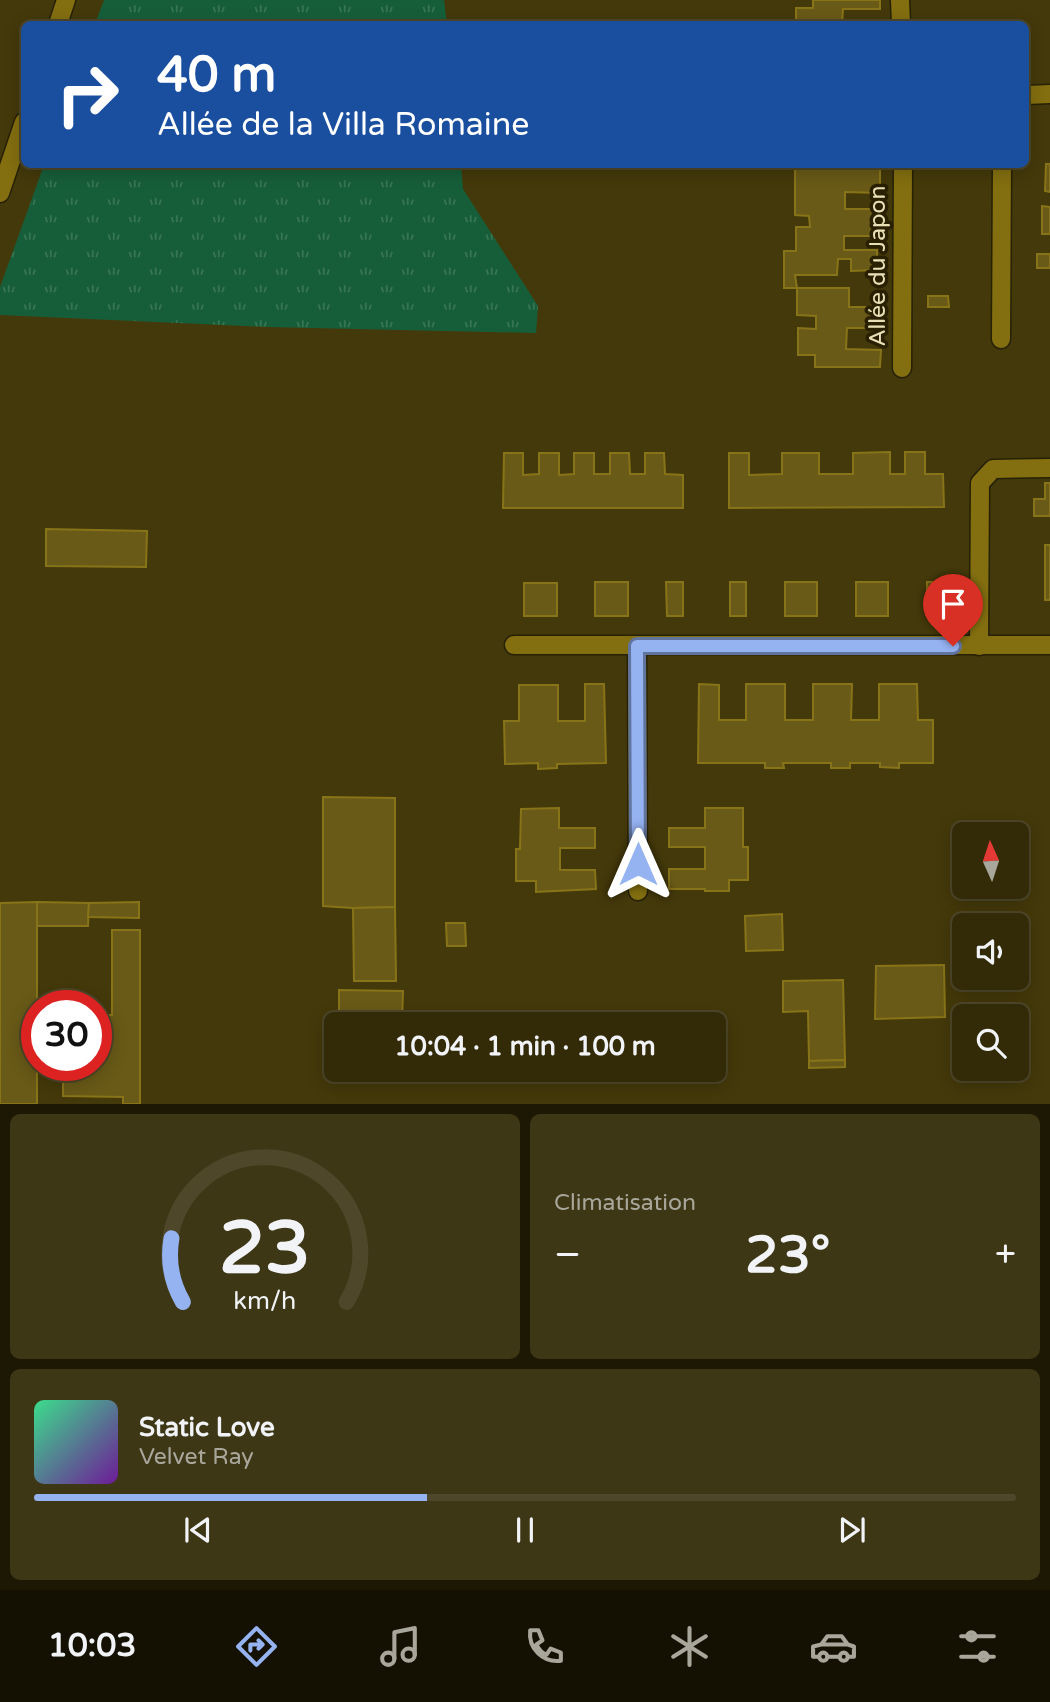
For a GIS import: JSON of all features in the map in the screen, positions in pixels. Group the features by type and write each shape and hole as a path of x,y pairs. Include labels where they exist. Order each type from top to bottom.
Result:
{"street":[{"path":"59,21 66,0"},
{"path":"900,0 901,21"},
{"path":"1029,94 1050,94"},
{"path":"0,193 21,131"},
{"name":"Allée du Japon","path":"902,168 902,368"},
{"path":"1000,339 1002,168"},
{"path":"979,646 981,483 993,469 1050,468"},
{"path":"514,645 1050,645"},
{"path":"637,646 638,891"}],"green space":[{"path":"104,0 444,0 447,21 96,21"},
{"path":"43,168 461,168 463,189 538,306 536,333 268,327 0,315 0,287"}],"building":[{"path":"813,0 880,0 880,9 843,9 842,21 796,21 796,8 813,8"},
{"path":"1046,164 1050,164 1050,192 1045,191"},
{"path":"795,168 880,168 880,193 845,192 845,209 879,209 878,236 844,236 844,250 877,250 877,270 851,271 851,259 838,259 837,275 795,275 797,288 784,288 784,251 796,251 796,227 810,227 809,216 795,215"},
{"path":"1042,206 1050,207 1050,234 1042,234"},
{"path":"1037,254 1050,254 1050,268 1037,268"},
{"path":"797,288 849,288 849,307 885,307 885,328 847,328 846,349 881,350 880,367 815,367 815,355 798,355 798,328 816,329 816,316 797,315"},
{"path":"928,296 948,296 949,307 928,307"},
{"path":"890,452 890,474 905,474 905,452 925,452 925,474 943,474 944,507 729,508 729,453 749,453 749,475 782,474 782,453 819,453 819,474 853,474 853,453"},
{"path":"504,453 523,453 523,475 539,474 539,453 559,453 559,475 574,474 574,453 594,453 594,474 610,474 610,453 629,453 630,474 645,474 645,453 664,453 665,474 683,475 683,508 503,508"},
{"path":"1045,483 1050,483 1050,516 1034,516 1034,499 1045,499"},
{"path":"46,529 147,531 146,567 46,566"},
{"path":"1045,545 1050,545 1050,600 1045,600"},
{"path":"595,582 628,582 628,616 595,616"},
{"path":"666,582 683,582 683,616 667,616"},
{"path":"730,582 746,582 746,616 730,616"},
{"path":"785,582 817,582 817,616 785,616"},
{"path":"856,582 888,582 888,616 856,616"},
{"path":"927,582 943,582 943,616 927,615"},
{"path":"524,583 557,583 557,616 524,616"},
{"path":"585,684 604,684 606,763 557,764 557,768 538,769 538,763 505,764 504,721 519,721 519,685 558,685 558,721 585,721"},
{"path":"699,684 719,685 719,720 746,720 746,684 785,684 785,720 813,720 813,684 852,684 851,720 879,720 879,684 917,684 918,720 933,720 933,763 899,763 899,768 880,767 880,763 850,763 850,768 831,768 831,763 783,763 784,768 765,768 765,763 698,763"},
{"path":"323,797 395,798 395,907 323,906"},
{"path":"559,808 559,828 595,828 595,848 560,848 560,870 595,870 596,889 536,892 536,881 516,881 516,849 520,849 521,809"},
{"path":"705,808 743,808 743,847 748,847 748,880 729,880 729,891 669,889 669,869 705,869 705,847 669,847 669,828 705,828"},
{"path":"37,902 89,903 88,926 37,926"},
{"path":"37,902 37,990 21,990 21,1081 37,1081 37,1104 0,1104 0,903"},
{"path":"139,902 139,918 88,917 89,903"},
{"path":"395,907 396,981 354,981 353,908"},
{"path":"782,914 783,950 746,951 745,916"},
{"path":"446,923 465,923 466,946 447,946"},
{"path":"112,930 140,930 140,1104 123,1104 123,1097 63,1096 63,1081 112,1081"},
{"path":"944,965 945,1017 875,1019 876,966"},
{"path":"843,980 845,1060 809,1061 808,1011 783,1012 783,981"},
{"path":"339,990 403,991 402,1012 339,1012"},
{"path":"845,1060 845,1067 809,1068 809,1061"}],"route":[{"path":"638,864 637,646 953,646"}]}
